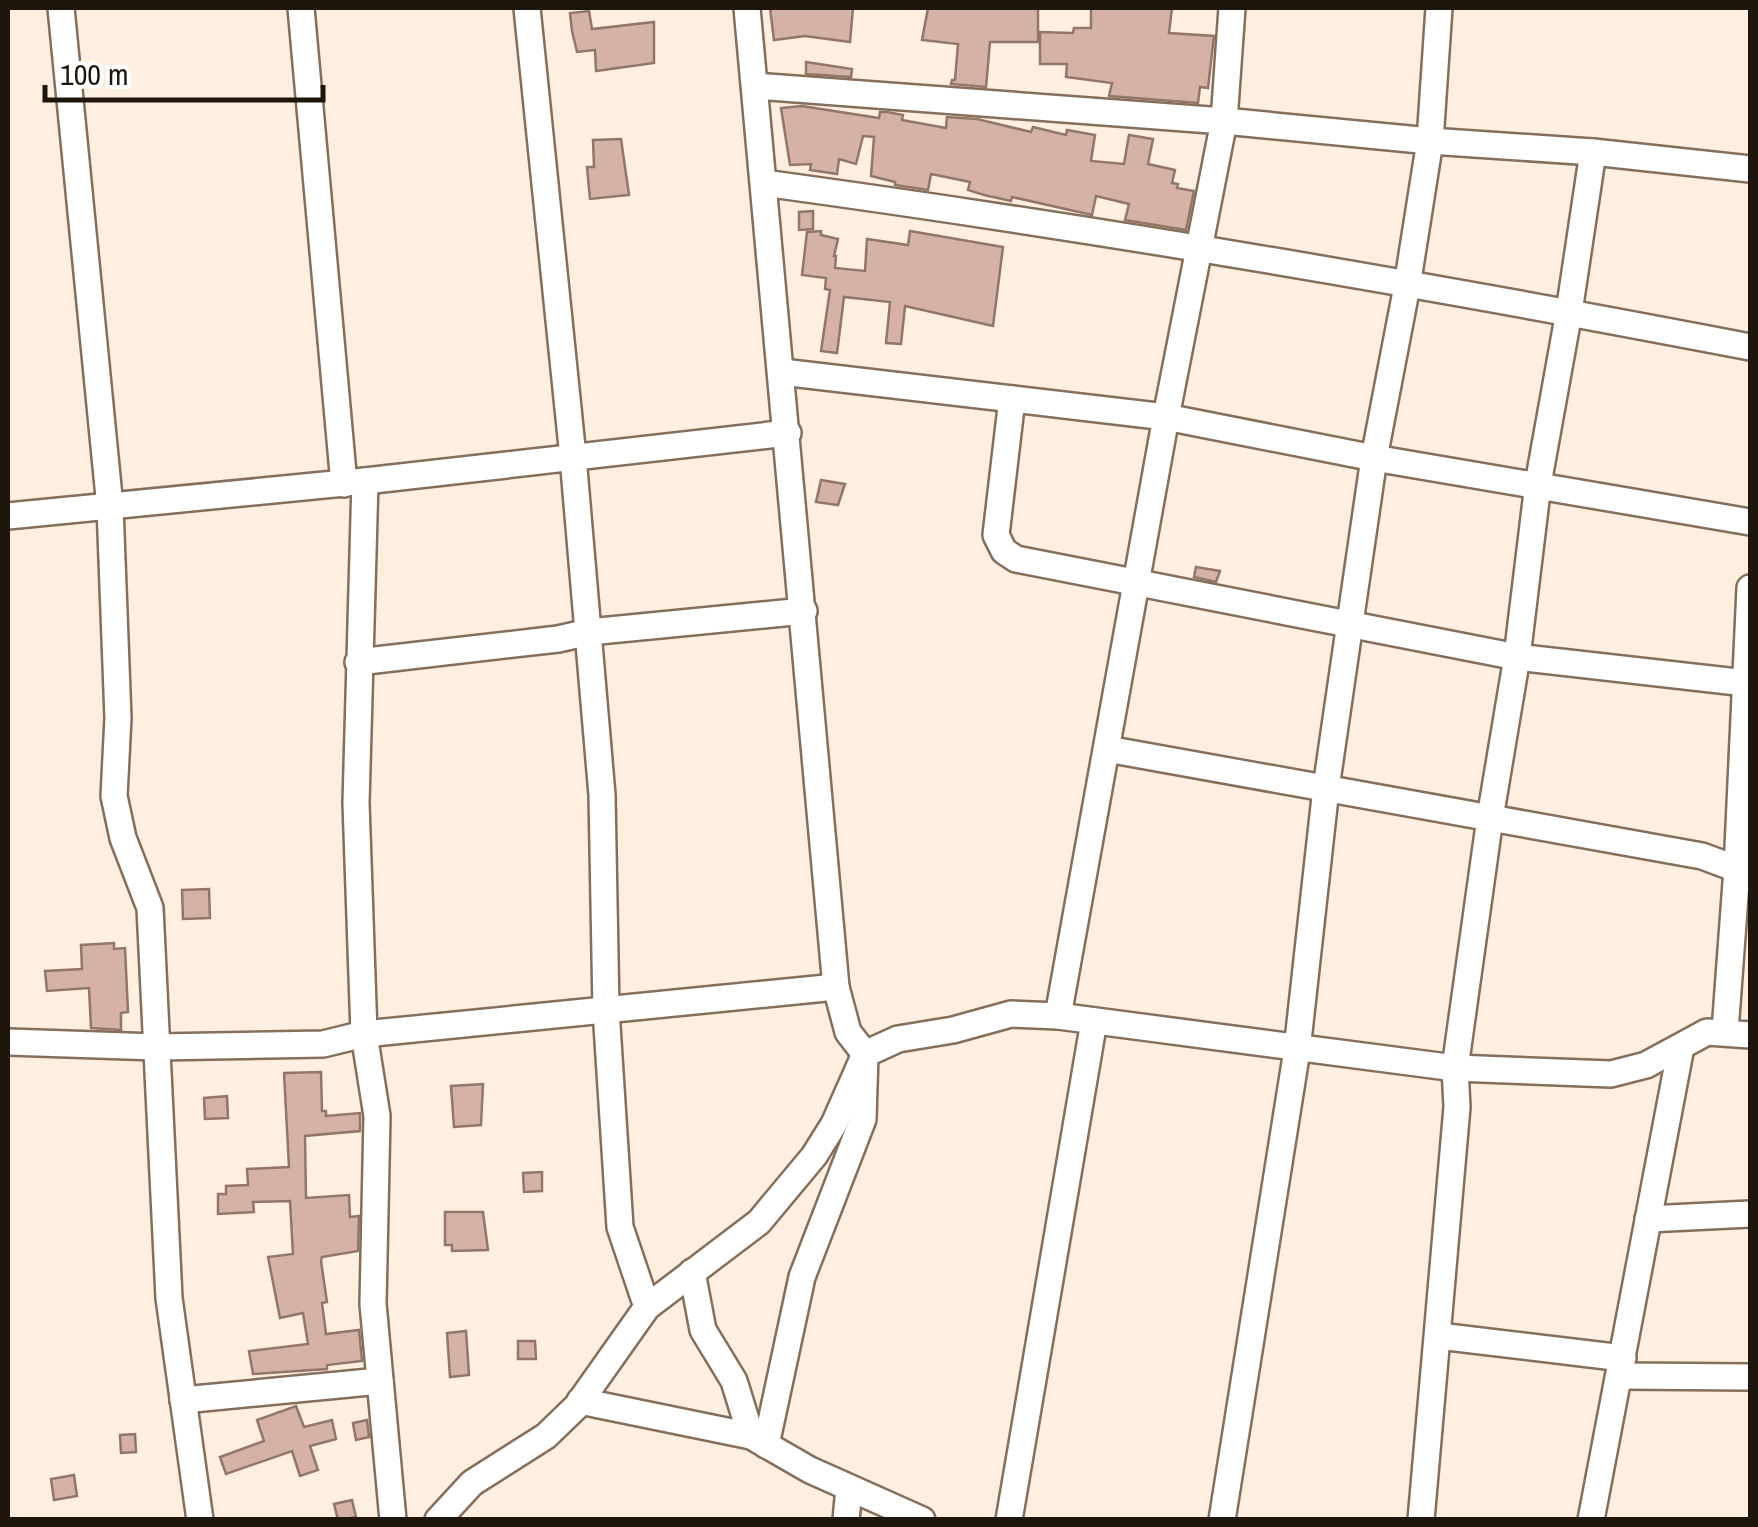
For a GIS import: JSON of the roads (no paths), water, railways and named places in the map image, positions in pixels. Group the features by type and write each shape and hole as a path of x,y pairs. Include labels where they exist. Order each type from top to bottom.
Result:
{"street":[{"path":"61,8 110,507 118,718 114,796 123,838 150,908 169,1298 200,1520"},
{"path":"301,8 364,598 358,662 356,803 364,1034 376,1116 373,1304 393,1520"},
{"path":"527,8 573,457 602,795 606,1010 620,1226 648,1307"},
{"path":"747,8 836,987 848,1032 866,1054 863,1119 802,1277 759,1440"},
{"path":"1058,1016 1224,120 1232,8"},
{"path":"1222,1520 1296,1050 1326,788 1374,458 1430,141 1439,8"},
{"path":"754,86 1224,120 1750,169"},
{"path":"1421,1520 1440,1336 1457,1108 1456,1068 1538,484 1593,152"},
{"path":"764,182 1028,218 1750,347"},
{"path":"782,372 1166,417 1374,458 1750,522"},
{"path":"1012,399 996,535 1004,551 1016,559 1516,657 1747,696"},
{"path":"8,516 354,483 788,433"},
{"path":"438,1520 472,1482 546,1436 580,1401 648,1307 759,1222 814,1156 834,1124 866,1054 898,1039 954,1030 1011,1014 1058,1016 1456,1068 1610,1074 1646,1065 1707,1032 1738,1033 1750,588"},
{"path":"358,662 558,639 588,632 804,611"},
{"path":"1107,749 1702,856 1744,868"},
{"path":"8,1042 157,1047 322,1044 364,1034 836,987"},
{"path":"1009,1520 1094,1021"},
{"path":"1591,1520 1681,1047"},
{"path":"1648,1219 1750,1214"},
{"path":"692,1272 703,1330 734,1381 759,1440"},
{"path":"1440,1336 1621,1367 1750,1377"},
{"path":"183,1400 380,1381"},
{"path":"580,1401 759,1440 849,1488 922,1520"},
{"path":"846,1520 849,1488"}]}
